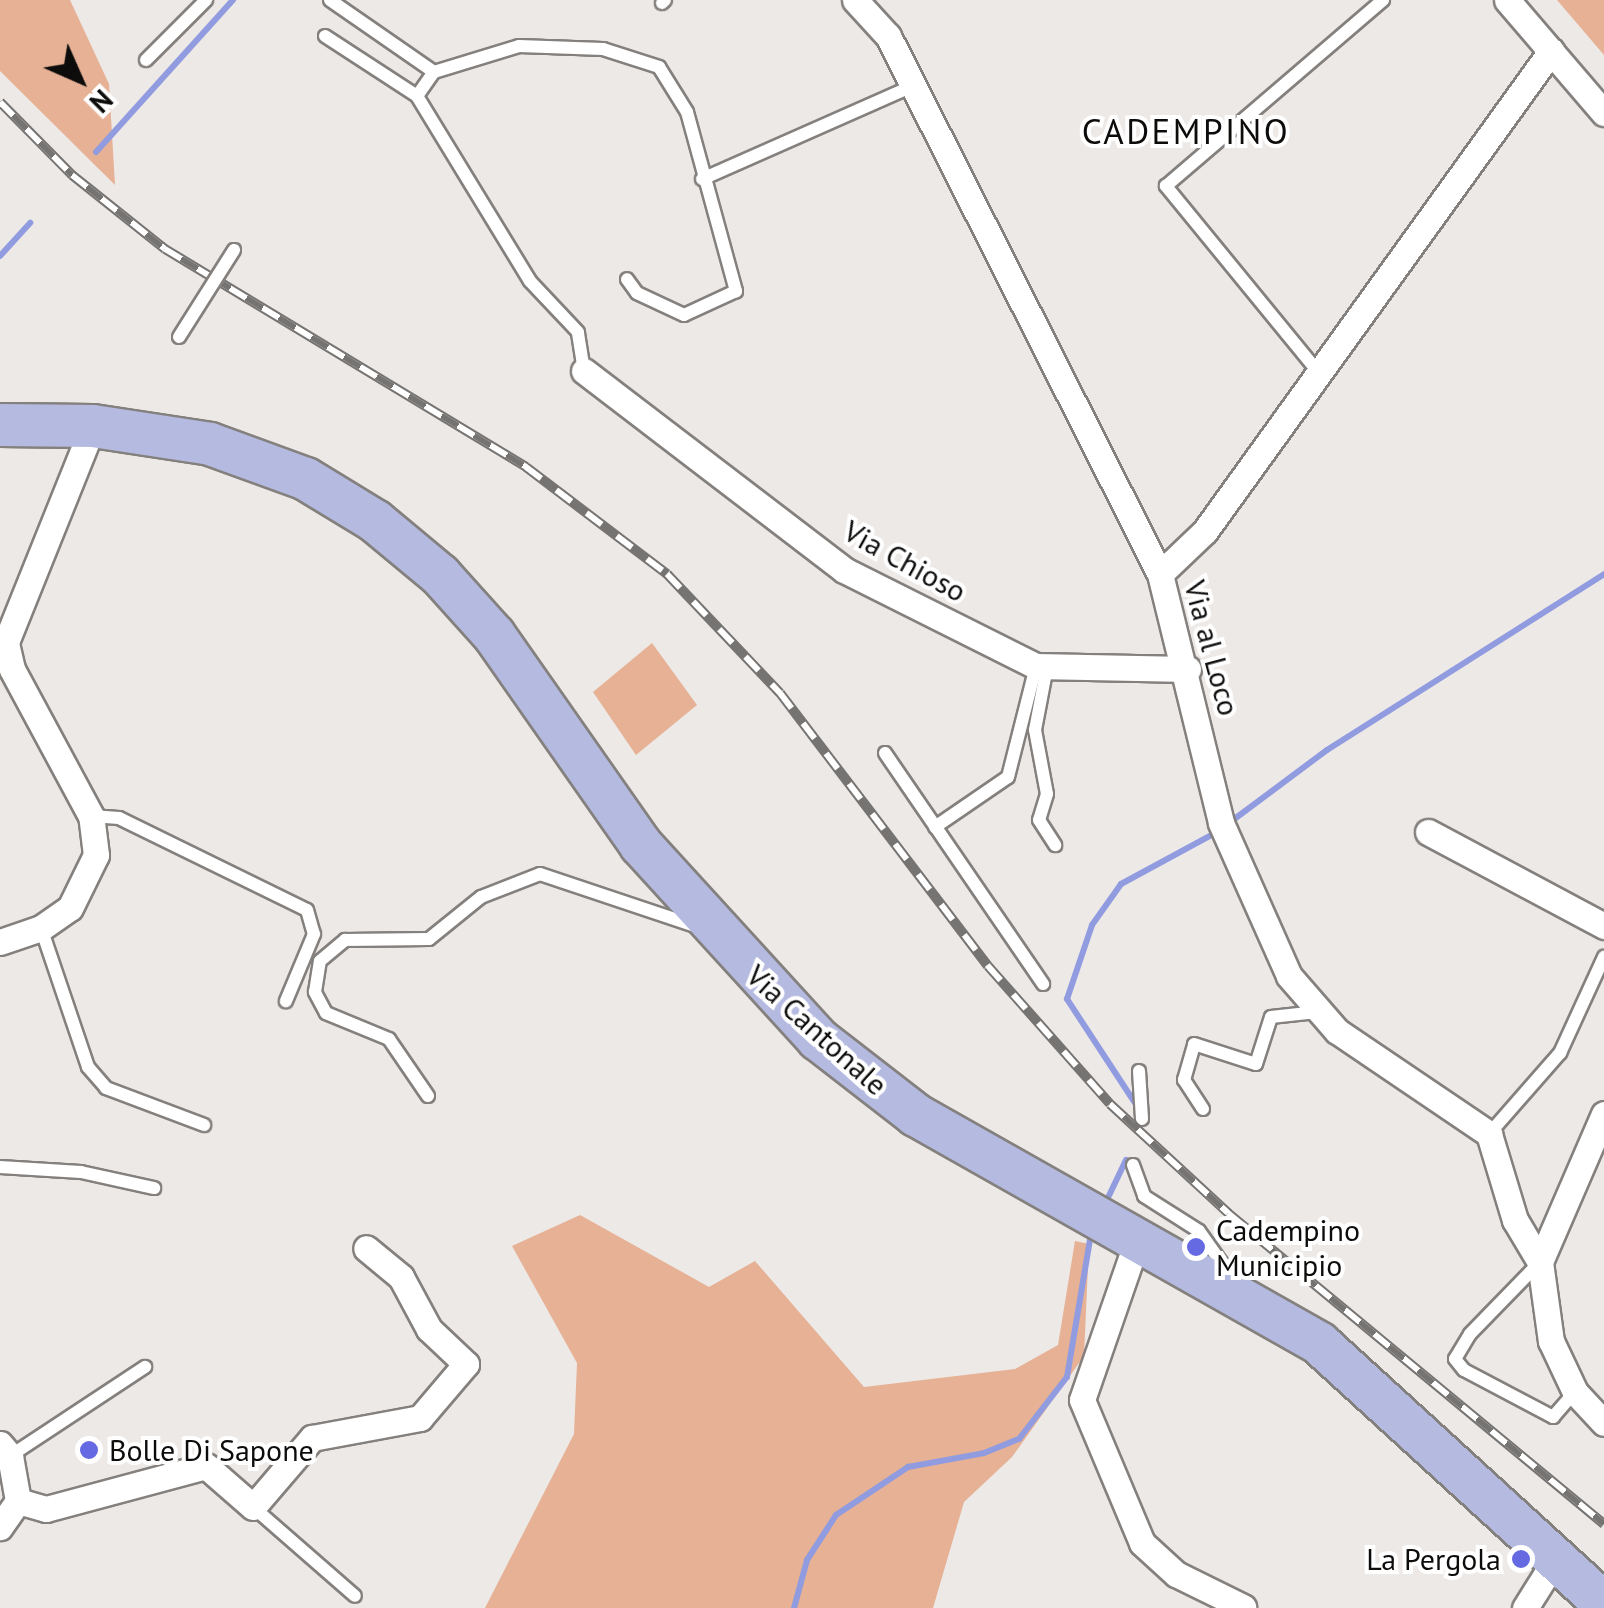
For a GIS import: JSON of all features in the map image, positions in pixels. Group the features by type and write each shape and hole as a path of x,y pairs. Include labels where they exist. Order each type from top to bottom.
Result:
{"main road":[{"name":"Via Cantonale","path":"0,424 93,426 186,438 270,463 338,496 402,543 494,635 642,845 716,933 798,1020 884,1094 1240,1294 1343,1362 1557,1556 1604,1604"}],"street":[{"name":"Via al Loco","path":"854,0 888,36 1160,574 1188,669 1223,829 1289,976 1317,1012 1488,1134"},
{"path":"1507,0 1604,113"},
{"path":"1160,574 1205,531 1551,50"},
{"name":"Via Chioso","path":"584,371 844,570 1042,666 1188,669"},
{"path":"0,942 41,928 70,908 91,874 91,816 12,669 6,642 93,426"},
{"path":"1428,832 1604,926"},
{"path":"1540,1262 1604,1114"},
{"path":"1488,1134 1514,1220 1540,1262 1545,1322 1575,1392 1604,1423"},
{"path":"1115,1225 1082,1400 1142,1543 1176,1574 1242,1607"},
{"path":"18,1501 46,1509 206,1466 253,1507 312,1438 420,1418 466,1364 430,1328 401,1276 366,1248"},
{"path":"0,1527 18,1501 5,1450"},
{"path":"1525,1608 1557,1556"}],"lane":[{"path":"146,60 206,0"},
{"path":"330,0 434,72"},
{"path":"1319,373 1166,186 1383,0"},
{"path":"325,36 416,96 530,282 578,332 584,371"},
{"path":"416,96 434,72 520,46 604,49 659,67 687,112 702,179 736,291 684,314 637,293 628,279"},
{"path":"702,179 913,86"},
{"path":"178,337 234,250"},
{"path":"935,827 1008,778 1042,666"},
{"path":"1042,666 1035,730 1046,794 1040,820 1054,845"},
{"path":"885,753 1042,984"},
{"path":"91,816 120,818 307,910 314,934 286,1002"},
{"path":"428,1096 389,1039 326,1013 316,992 320,961 345,940 429,939 482,897 540,874 716,933"},
{"path":"41,928 88,1066 106,1088 204,1125"},
{"path":"1488,1134 1560,1054 1604,957"},
{"path":"1203,1109 1184,1080 1194,1044 1256,1064 1271,1017 1317,1012"},
{"path":"1140,1071 1142,1119"},
{"path":"1133,1166 1136,1186 1209,1242 1240,1294"},
{"path":"0,1167 81,1172 154,1188"},
{"path":"1540,1262 1470,1334 1455,1359 1464,1370 1554,1417 1575,1392"},
{"path":"5,1450 145,1367"},
{"path":"253,1507 355,1596"}],"shaded area":[{"path":"0,0 70,0 109,84 115,185 0,71"},
{"path":"1557,0 1604,0 1604,55"},
{"path":"652,643 697,705 636,755 593,692"},
{"path":"580,1215 709,1287 755,1261 864,1387 1015,1369 1058,1345 1075,1241 1089,1244 1084,1356 1012,1457 964,1502 933,1608 485,1608 574,1434 577,1363 512,1246"}],"waterway":[{"path":"96,152 233,0"},
{"path":"0,256 30,223"},
{"path":"1229,823 1327,750 1604,574"},
{"path":"1137,1106 1067,999 1092,925 1121,884 1219,831"},
{"path":"1105,1204 1126,1160"},
{"path":"794,1608 807,1560 836,1515 908,1467 984,1453 1019,1439 1067,1377 1091,1234"}],"railway":[{"path":"0,102 72,175 165,249 526,467 667,574 780,693 988,966 1110,1104 1228,1213 1604,1524"}],"place":[{"name":"Cadempino Municipio","path":"1196,1247"},
{"name":"Bolle Di Sapone","path":"89,1450"},
{"name":"La Pergola","path":"1521,1559"}],"district":[{"name":"CADEMPINO","path":"1186,131"}]}
